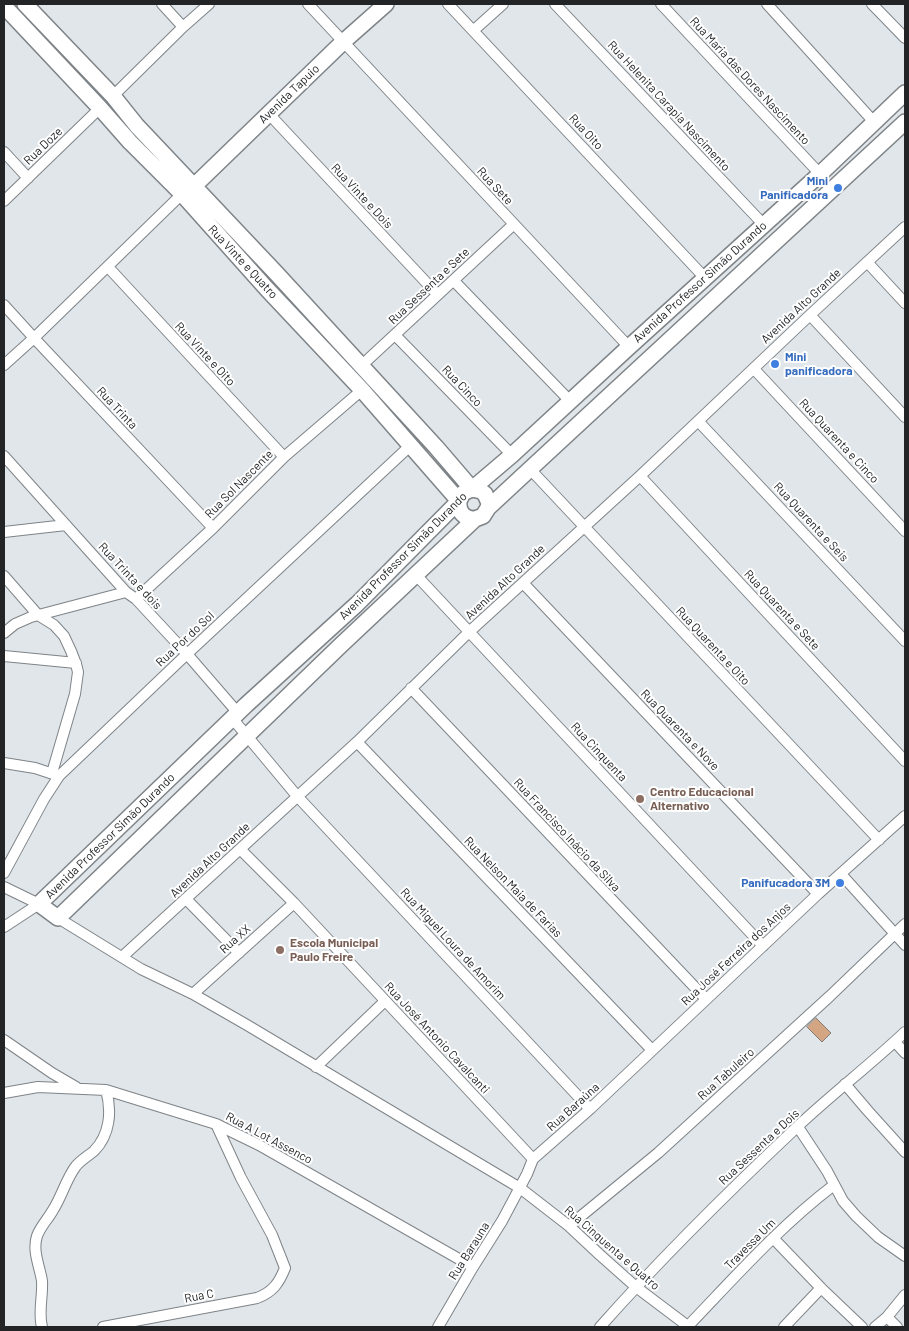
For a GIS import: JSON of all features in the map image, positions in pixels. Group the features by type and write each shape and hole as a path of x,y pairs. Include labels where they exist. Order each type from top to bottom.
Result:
{"street":[{"name":"Rua Vinte e Quatro","path":"24,4 112,96 266,288 362,390 459,501 462,514 475,519"},
{"path":"162,4 183,27"},
{"path":"112,96 209,4"},
{"name":"Rua Sete","path":"308,4 629,347"},
{"name":"Avenida Tapuio","path":"4,365 343,42 386,4"},
{"name":"Rua Oito","path":"448,4 705,278"},
{"path":"474,30 503,4"},
{"name":"Rua Helenita Carapia Nascimento","path":"555,4 764,225"},
{"name":"Rua Maria das Dores Nascimento","path":"661,4 820,174"},
{"path":"767,4 874,122"},
{"name":"Rua Vinte e Quatro","path":"4,6 130,142 187,190"},
{"path":"878,6 905,38"},
{"name":"Avenida Professor Simão Durando","path":"39,904 235,716 357,604 459,501 464,493 472,489 512,456 905,94"},
{"name":"Rua Doze","path":"4,201 100,108"},
{"name":"Rua Vinte e Dois","path":"269,114 437,294"},
{"name":"Avenida Professor Simão Durando","path":"58,918 341,645 475,519 483,516 488,508 530,468 905,122"},
{"path":"4,152 28,178"},
{"name":"Rua Vinte e Quatro","path":"202,207 276,273 436,447 472,489 485,494 489,503 488,508"},
{"name":"Rua Sessenta e Sete","path":"361,366 514,224"},
{"name":"Avenida Alto Grande","path":"122,957 356,742 469,632 640,476 905,227"},
{"path":"866,262 905,303"},
{"name":"Rua Vinte e Oito","path":"108,267 284,457"},
{"path":"454,281 570,402"},
{"name":"Rua Trinta","path":"4,305 213,528"},
{"path":"810,315 905,417"},
{"name":"Rua Cinco","path":"395,335 512,456"},
{"name":"Rua Quarenta e Cinco","path":"754,368 905,531"},
{"name":"Rua Sol Nascente","path":"136,600 213,528 284,457 362,390"},
{"name":"Rua Quarenta e Seis","path":"698,421 905,641"},
{"name":"Rua Por do Sol","path":"4,873 56,775 411,445"},
{"path":"422,459 436,447"},
{"name":"Rua Trinta e dois","path":"4,456 126,592 136,600 187,654 235,716 246,736"},
{"name":"Rua Quarenta e Oito","path":"530,468 879,840"},
{"name":"Rua Quarenta e Sete","path":"640,476 905,761"},
{"path":"4,532 66,525"},
{"path":"416,545 410,554 408,564 416,575"},
{"name":"Rua Cinquenta","path":"416,575 763,946"},
{"path":"4,576 38,615 54,625 64,636 72,650 78,672 73,704 56,775 35,768 4,763"},
{"name":"Rua Quarenta e Nove","path":"523,582 818,894"},
{"path":"4,633 22,620 126,592"},
{"path":"4,656 76,663"},
{"name":"Rua Francisco Inácio da Silva","path":"411,688 706,999"},
{"name":"Rua Miguel Loura de Amorim","path":"246,736 297,796 590,1109"},
{"name":"Rua Nelson Maia de Farias","path":"356,742 652,1050"},
{"name":"Rua José Ferreira dos Anjos","path":"652,1050 818,894 905,816"},
{"name":"Rua José Antonio Cavalcanti","path":"240,849 294,903 533,1159"},
{"path":"841,874 905,944"},
{"path":"4,887 39,904 58,918"},
{"path":"186,899 239,953"},
{"name":"Rua XX","path":"193,994 294,903"},
{"path":"4,927 39,904"},
{"name":"Rua Cinquenta e Quatro","path":"58,918 141,969 193,994 520,1188 569,1226 636,1286 688,1327"},
{"name":"Rua Tabuleiro","path":"569,1226 658,1153 905,924"},
{"path":"316,1067 385,1001"},
{"name":"Rua Sessenta e Dois","path":"600,1327 636,1286 722,1199 798,1126 905,1032"},
{"path":"4,1040 79,1089"},
{"path":"895,1042 905,1054"},
{"name":"Rua Baraúna","path":"520,1188 533,1159 590,1109 652,1050"},
{"path":"845,1084 905,1152"},
{"name":"Rua A Lot Assenco","path":"4,1093 38,1087 106,1090 216,1124 268,1150 473,1268"},
{"path":"42,1327 40,1319 42,1283 35,1244 37,1235 54,1210 74,1170 99,1145 106,1131 110,1111 106,1090"},
{"name":"Rua C","path":"103,1327 257,1298 272,1290 282,1276 285,1268 272,1236 241,1178 216,1124"},
{"path":"798,1126 827,1171 843,1201 878,1237 905,1256"},
{"name":"Travessa Um","path":"688,1327 773,1238 813,1201 834,1185"},
{"name":"Rua Barauna","path":"438,1327 520,1188"},
{"path":"773,1238 862,1327"},
{"path":"784,1327 821,1288"},
{"path":"875,1327 887,1317 905,1295"},
{"path":"887,1317 896,1327"}],"building":[{"path":"816,1018 831,1033 822,1042 807,1027"}],"place":[{"name":"Mini Panificadora","path":"838,188"},
{"name":"Mini panificadora","path":"775,364"},
{"name":"Centro Educacional Alternativo","path":"640,799"},
{"name":"Panifucadora 3M","path":"840,883"},
{"name":"Escola Municipal Paulo Freire","path":"280,950"}]}
